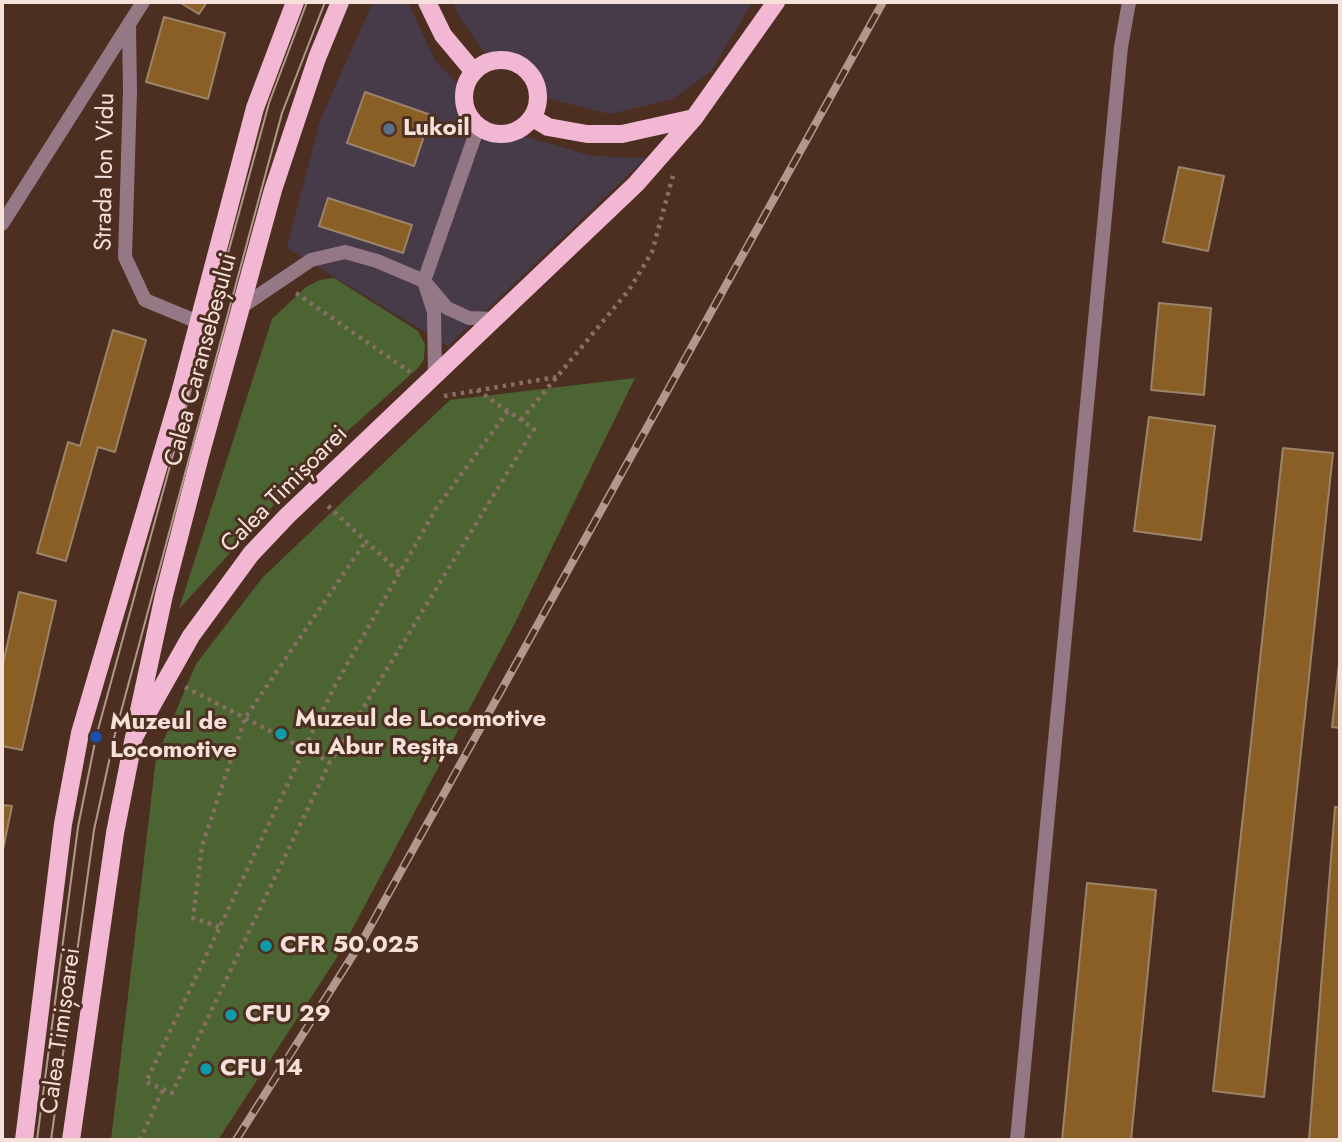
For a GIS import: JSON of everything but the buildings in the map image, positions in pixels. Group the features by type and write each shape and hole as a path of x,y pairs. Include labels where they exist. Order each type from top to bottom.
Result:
{"main road":[{"name":"Calea Timișoarei","path":"24,1140 63,824 80,733 198,322 255,108 295,2"},
{"name":"Calea Caransebeșului","path":"134,737 164,596 273,190 317,58 340,2"},
{"path":"427,2 443,35 474,72"},
{"name":"Calea Timișoarei","path":"71,1140 114,833 134,737 191,636 251,554 287,516 612,209 694,118 776,2"},
{"path":"493,61 509,61 523,67 535,81 538,90 537,109 533,118 519,130 507,134 495,134 478,127 467,113 464,96 474,72 493,61"},
{"path":"533,118 548,127 587,134 622,134 694,118"}],"street":[{"name":"Strada Ion Vidu","path":"2,224 28,178 142,2"},
{"path":"1017,1140 1120,61 1129,2"},
{"name":"Strada Ion Vidu","path":"129,25 130,91 125,257 145,300 198,322"},
{"path":"431,380 434,312 424,281 478,127"},
{"path":"243,306 311,260 345,252 377,261 424,281 447,308 469,318 496,319"}],"path":[{"path":"521,420 629,290 652,252 677,164"},
{"path":"296,293 431,380 444,396"},
{"path":"435,405 444,396 557,377"},
{"path":"477,390 508,411 534,429 330,762 172,1093 146,1082 333,690 437,507 508,411"},
{"path":"318,515 338,496"},
{"path":"328,506 400,573"},
{"path":"219,927 193,918 202,846 245,718 366,541"},
{"path":"177,682 330,762"},
{"path":"140,1140 163,1089"}],"shaded area":[{"path":"373,2 408,2 435,61 458,84 459,107 475,130 502,141 523,136 592,156 646,158 448,346 287,248 320,120"},
{"path":"453,2 752,2 711,71 673,99 610,114 546,98 536,71 511,52 486,54 460,18"}],"green space":[{"path":"334,278 418,331 425,344 424,359 418,368 314,461 179,609 272,319 306,287 320,280"},
{"path":"635,378 514,625 338,956 218,1140 111,1140 156,758 196,664 263,577 450,400"}],"tram line":[{"path":"37,1140 78,827 96,737 269,103 307,2"},
{"path":"51,1140 94,830 115,734 282,113 325,2"}],"railway":[{"path":"236,1140 365,936 883,2"}],"place":[{"name":"Lukoil","path":"389,129"},
{"name":"Muzeul de Locomotive cu Abur Reșița","path":"281,734"},
{"name":"Muzeul de Locomotive","path":"96,737"},
{"name":"CFR 50.025","path":"266,946"},
{"name":"CFU 29","path":"231,1015"},
{"name":"CFU 14","path":"206,1069"}]}
